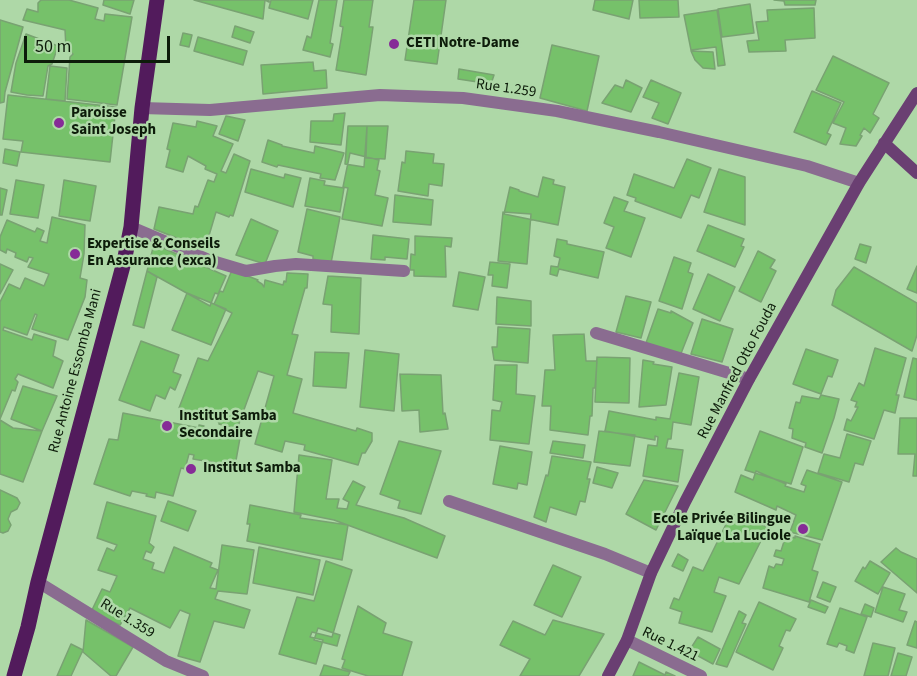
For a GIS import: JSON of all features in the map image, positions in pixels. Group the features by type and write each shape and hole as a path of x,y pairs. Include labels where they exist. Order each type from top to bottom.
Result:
{"main road":[{"name":"Rue Antoine Essomba Mani","path":"14,676 124,262 131,228 142,108 158,0"}],"street":[{"name":"Rue Manfred Otto Fouda","path":"608,676 627,640 651,573 749,379 859,183 917,93"},
{"name":"Rue 1.259","path":"142,108 210,110 380,95 463,98 557,111 659,132 807,166 859,183"},
{"path":"884,143 917,173"},
{"path":"131,228 209,260 246,271 296,264 404,271"},
{"path":"596,333 749,379"},
{"path":"449,501 605,554 651,573"},
{"name":"Rue 1.359","path":"38,582 166,661 203,676"},
{"name":"Rue 1.421","path":"627,640 701,676"}],"building":[{"path":"41,0 69,0 98,8 95,19 104,21 105,14 132,17 117,105 67,99 70,57 73,54 66,48 65,30 23,20 27,9 38,12 38,3"},
{"path":"104,0 134,0 130,14 103,5"},
{"path":"194,0 265,0 263,19"},
{"path":"271,0 313,0 308,19 269,8"},
{"path":"319,0 337,0 330,57 303,50 307,36 311,38"},
{"path":"344,0 373,0 369,27 373,27 366,75 336,70 343,27 340,26"},
{"path":"414,0 446,0 437,64 405,60"},
{"path":"595,0 633,0 629,19 593,10"},
{"path":"639,0 678,0 679,17 640,18"},
{"path":"774,0 816,0 815,5 785,5 784,1"},
{"path":"750,4 754,33 722,37 718,9"},
{"path":"814,8 815,38 785,40 786,51 749,52 747,41 759,40 756,22 768,21 767,10"},
{"path":"717,10 725,65 718,66 716,47 691,50 684,15"},
{"path":"0,20 23,27 4,102 0,103"},
{"path":"235,26 254,32 250,43 232,37"},
{"path":"183,33 192,35 189,47 180,45"},
{"path":"26,34 58,46 52,64 48,66 43,96 11,92 16,63"},
{"path":"198,37 247,51 243,65 194,51"},
{"path":"552,45 599,56 587,111 540,98"},
{"path":"691,51 713,52 715,69 703,68 695,60"},
{"path":"833,56 889,83 873,114 879,118 870,133 864,128 856,146 840,144 846,128 833,123 844,102 816,90"},
{"path":"313,62 314,71 326,70 327,88 263,94 261,65"},
{"path":"50,66 67,68 65,101 46,99"},
{"path":"459,69 494,75 491,84 458,79"},
{"path":"626,80 642,88 631,112 602,103 615,85 623,88"},
{"path":"651,80 681,93 668,124 652,118 659,103 643,97"},
{"path":"812,91 841,103 827,133 831,135 826,145 794,132"},
{"name":"Paroisse Saint Joseph","path":"8,95 116,107 110,162 21,152 23,141 3,139"},
{"path":"345,113 341,145 310,142 311,121 333,121 334,114"},
{"path":"226,116 245,120 238,141 219,134"},
{"path":"197,121 217,126 213,136 233,144 221,171 226,173 234,154 250,161 233,216 229,217 216,212 205,249 154,229 159,207 193,214 208,180 214,182 217,174 205,169 206,166 188,156 183,172 166,167 170,150 167,149 173,123 196,127"},
{"path":"348,126 367,126 364,167 345,164"},
{"path":"367,126 388,126 385,159 366,158"},
{"path":"268,140 282,146 314,153 315,146 344,153 335,180 320,178 321,174 278,165 277,167 262,162"},
{"path":"5,149 20,152 17,166 3,163"},
{"path":"406,151 434,154 433,163 444,164 442,186 429,184 428,196 398,191"},
{"path":"350,153 379,160 377,170 380,171 375,195 388,198 382,226 342,219 348,188 343,187"},
{"path":"687,159 711,168 699,198 691,195 681,218 635,201 636,198 627,195 634,174 674,188"},
{"path":"251,169 284,178 285,174 301,178 293,207 245,192"},
{"path":"719,169 745,177 745,225 704,212"},
{"path":"543,177 554,180 553,184 565,187 558,225 504,214 510,187 538,197"},
{"path":"310,178 325,181 324,185 344,188 340,212 305,206"},
{"path":"16,180 44,185 38,218 10,214"},
{"path":"64,180 96,186 90,221 59,216"},
{"path":"0,188 7,190 2,215 0,215"},
{"path":"395,195 433,200 431,225 393,222"},
{"path":"614,197 628,202 624,211 645,218 631,257 606,248 614,227 604,223"},
{"path":"307,209 340,217 331,263 313,259 313,256 298,252"},
{"path":"503,212 531,214 527,264 498,261"},
{"path":"52,217 85,225 80,278 87,280 85,297 68,340 32,329 37,315 35,314 27,335 4,327 3,330 32,340 34,334 56,341 53,356 63,361 53,388 18,374 15,379 18,382 15,391 12,390 0,419 0,302 9,284 20,289 25,278 44,286 49,274 28,267 33,258 29,257 27,262 15,257 16,253 7,249 6,253 0,250 0,237 7,220 35,232 37,228 44,231 40,241 47,243"},
{"path":"251,219 278,231 265,264 236,255"},
{"path":"708,225 744,239 741,246 744,247 735,267 697,251"},
{"path":"373,235 409,239 407,259 385,257 385,260 371,259"},
{"path":"415,236 452,238 451,247 445,246 446,277 414,276 414,270 410,270 411,254 415,255"},
{"path":"557,239 567,241 567,244 604,252 598,278 559,269 557,276 550,274 551,266 558,267 560,258 554,256"},
{"path":"154,244 226,276 210,306 147,271"},
{"path":"860,244 871,247 866,263 855,259"},
{"path":"758,251 775,260 770,268 776,271 761,302 739,291"},
{"path":"674,257 691,263 688,272 693,274 682,309 659,301"},
{"path":"490,262 510,264 507,288 492,286 493,275 488,275"},
{"path":"0,264 13,270 0,294"},
{"path":"917,266 917,293 907,289"},
{"path":"854,267 917,303 917,335 912,351 832,305 836,290"},
{"path":"232,270 258,280 264,287 265,280 283,285 284,281 286,282 287,273 308,274 307,288 305,288 292,334 298,335 287,375 302,379 293,413 356,431 357,428 372,433 372,441 365,453 362,453 358,465 304,450 305,445 285,441 282,452 255,444 274,376 258,371 237,429 179,408 198,358 208,361 232,313 214,304 220,291 223,292"},
{"path":"147,271 157,277 144,328 133,325"},
{"path":"459,272 485,277 478,310 453,306"},
{"path":"708,274 735,287 720,321 693,309"},
{"path":"328,276 361,278 359,334 331,332 332,305 323,304"},
{"path":"187,293 226,309 211,345 172,330"},
{"path":"626,296 651,302 641,338 616,332"},
{"path":"497,297 531,301 531,326 496,324"},
{"path":"658,309 671,313 671,311 693,323 680,356 646,343"},
{"path":"702,319 733,329 722,362 691,354"},
{"path":"498,327 530,329 528,363 494,360 492,347 497,347"},
{"path":"584,334 586,361 597,361 588,435 550,430 551,406 542,406 545,370 555,370 553,335"},
{"path":"141,341 179,355 173,372 181,375 175,390 170,387 165,399 156,395 150,411 119,400"},
{"path":"875,348 906,358 896,395 899,395 895,413 884,410 874,439 844,430 847,419 851,421 858,407 855,407 857,402 851,400 859,383 864,386"},
{"path":"806,349 838,360 832,377 828,376 821,394 793,384"},
{"path":"365,350 399,354 394,411 360,407"},
{"path":"315,352 349,353 346,388 313,386"},
{"path":"597,357 630,358 629,403 595,402"},
{"path":"913,358 917,359 917,400 904,397"},
{"path":"643,360 672,367 666,405 639,407"},
{"path":"495,365 517,365 516,394 535,396 529,444 490,440 492,410 500,411 502,402 493,400"},
{"path":"679,373 699,377 691,425 673,422 671,439 668,439 666,448 683,450 678,482 643,476 648,445 657,446 658,437 655,436 655,440 605,431 609,411 656,420 656,417 670,419"},
{"path":"400,374 441,375 443,414 445,413 448,429 420,432 419,410 402,411"},
{"path":"23,386 57,396 42,431 11,419"},
{"path":"821,395 839,399 822,453 805,447 806,443 792,438 793,429 789,428 796,402 800,403 802,396 819,399"},
{"path":"123,413 199,428 199,425 204,426 202,433 240,438 235,466 193,459 194,455 189,454 185,469 181,468 173,496 156,492 155,498 132,491 130,496 94,484 109,439 118,440"},
{"path":"900,418 917,418 917,476 913,476 915,454 898,454"},
{"path":"0,420 13,428 42,431 23,482 0,474"},
{"path":"599,431 635,435 630,466 594,462"},
{"path":"760,431 803,447 791,484 745,470"},
{"path":"847,434 871,441 863,465 855,463 849,482 818,473 824,454 840,458"},
{"path":"399,441 441,451 421,514 398,508 400,501 380,494"},
{"path":"553,441 585,445 583,458 550,453"},
{"path":"500,446 532,452 527,485 518,483 517,489 493,484"},
{"path":"299,455 332,460 326,499 339,499 337,508 347,509 349,502 343,499 353,481 365,487 356,505 404,518 445,536 437,558 334,520 294,512"},
{"path":"552,456 591,462 587,479 590,479 585,502 580,501 576,515 550,507 546,522 534,517 546,475 548,476"},
{"path":"597,467 618,473 612,488 593,483"},
{"path":"807,470 842,482 822,540 790,532 796,515 777,506 776,510 735,492 741,475 753,480 756,471 786,484 785,486 804,492 806,486 801,484"},
{"path":"644,480 678,486 656,530 626,514"},
{"path":"0,490 17,498 20,503 17,509 11,512 8,519 11,525 8,531 3,533 0,532"},
{"path":"168,501 196,511 188,531 161,521"},
{"path":"107,502 156,516 149,543 154,547 151,553 146,551 143,559 154,563 152,569 164,573 174,547 212,563 210,567 218,570 210,588 216,589 222,545 254,550 247,594 218,591 215,599 250,610 244,628 214,621 200,662 178,656 190,614 180,610 170,628 130,608 120,625 91,612 102,589 110,592 117,576 98,570 107,548 114,551 117,545 97,538"},
{"path":"250,505 301,515 300,518 348,525 342,560 247,541"},
{"path":"731,514 768,527 739,584 719,577 714,592 726,596 712,632 679,623 682,612 670,608 674,598 679,600 693,567 703,571"},
{"path":"786,535 820,544 812,570 818,572 809,602 763,588 769,566 774,568 776,564 782,565 784,559 774,556 776,550 781,551"},
{"path":"259,547 320,560 313,595 253,583"},
{"path":"896,548 917,559 917,593 881,562"},
{"path":"678,554 688,560 683,571 672,566"},
{"path":"326,561 352,570 332,637 312,632 310,637 323,640 316,664 279,654 297,597 314,601"},
{"path":"870,561 890,573 878,594 855,581 863,567 865,569"},
{"path":"553,565 581,577 562,617 534,605"},
{"path":"823,582 836,587 830,602 817,597"},
{"path":"883,587 905,594 899,610 907,612 903,622 875,612"},
{"path":"811,600 828,607 825,613 808,607"},
{"path":"759,602 796,619 790,631 786,630 779,646 783,648 773,670 736,652"},
{"path":"865,604 874,608 871,617 861,614"},
{"path":"358,606 386,623 383,633 412,642 402,676 368,676 342,668 345,660 342,659"},
{"path":"840,608 867,617 854,653 846,650 847,646 839,643 837,647 827,644"},
{"path":"739,611 746,615 742,623 746,624 727,667 716,664"},
{"path":"86,620 133,647 116,676 111,676 83,652"},
{"path":"553,620 604,634 579,676 520,676 530,659 500,645 513,621 545,635"},
{"path":"915,621 917,622 917,648 907,645"},
{"path":"318,628 340,635 337,646 314,640"},
{"path":"698,637 720,649 713,664 689,651"},
{"path":"873,643 895,648 888,676 864,676"},
{"path":"71,644 83,650 71,676 57,676"},
{"path":"898,653 912,657 906,676 891,676"},
{"path":"639,662 665,675 666,672 675,676 633,676"},
{"path":"324,665 350,672 348,676 320,676"}],"place":[{"name":"CETI Notre-Dame","path":"394,44"},
{"name":"Paroisse Saint Joseph","path":"59,123"},
{"name":"Expertise & Conseils En Assurance (exca)","path":"75,254"},
{"name":"Institut Samba Secondaire","path":"167,426"},
{"name":"Institut Samba","path":"191,469"},
{"name":"Ecole Privée Bilingue Laïque La Luciole","path":"803,529"}]}
